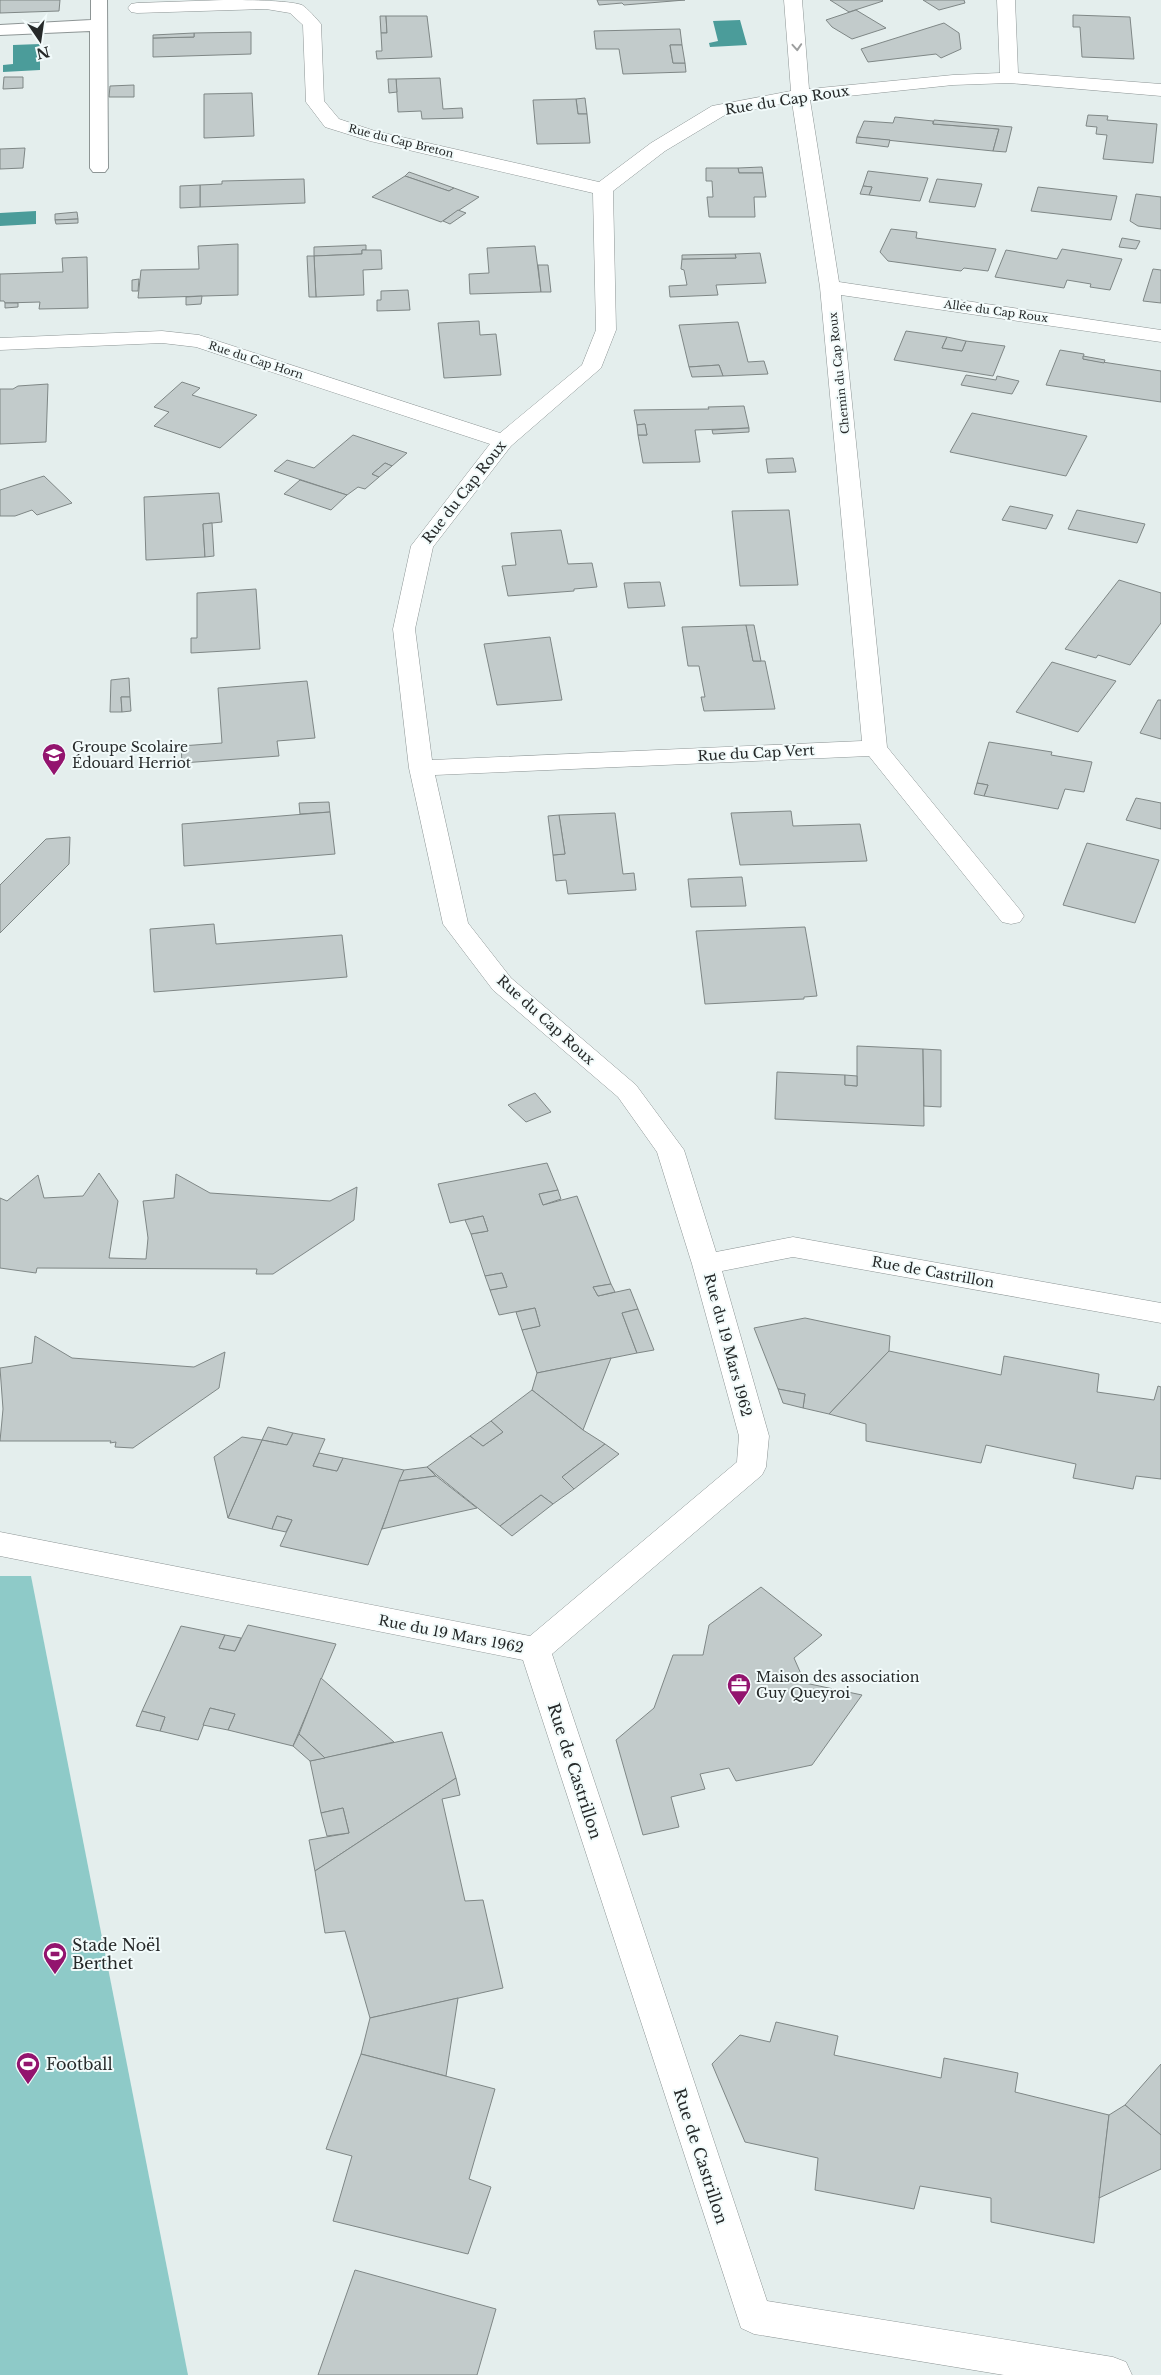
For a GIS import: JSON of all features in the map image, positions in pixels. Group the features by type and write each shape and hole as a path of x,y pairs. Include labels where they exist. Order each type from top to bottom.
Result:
{"street":[{"name":"Chemin du Cap Roux","path":"793,0 800,95 830,287 875,748"},
{"path":"1006,0 1009,78"},
{"name":"Rue du Cap Breton","path":"137,8 266,4 296,8 312,24 316,102 332,123 370,135 603,189"},
{"name":"Rue du Cap Roux","path":"706,1264 670,1150 627,1091 502,984 456,924 421,768 404,629 422,546 503,441 590,368 606,330 603,189 658,147 718,110 800,95 953,80 1009,78 1161,90"},
{"name":"Allée du Cap Roux","path":"830,287 1161,336"},
{"name":"Rue du Cap Horn","path":"0,344 162,337 199,341 503,441"},
{"path":"875,748 1011,916"},
{"name":"Rue du Cap Vert","path":"421,768 875,748"},
{"name":"Rue de Castrillon","path":"706,1264 793,1247 1161,1313"},
{"name":"Rue du 19 Mars 1962","path":"0,1544 535,1650 751,1467 754,1436 706,1264"},
{"name":"Rue de Castrillon","path":"535,1650 754,2316 1113,2375"}],"lane":[{"path":"99,0 99,168"},
{"path":"0,30 99,25"}],"shaded area":[{"path":"740,20 747,45 710,47 709,43 718,41 713,21"},
{"path":"40,44 40,70 3,72 3,65 13,64 13,45"},
{"path":"36,211 36,224 0,226 0,213"},
{"name":"Stade Noël Berthet","path":"0,1576 31,1576 188,2375 0,2375"}],"building":[{"path":"0,0 60,0 59,11 0,13"},
{"path":"597,0 685,0 599,5"},
{"path":"830,0 882,0 883,1 849,12"},
{"path":"923,0 964,0 965,3 939,10"},
{"path":"856,10 886,28 852,39 832,27 826,20"},
{"path":"1073,15 1130,17 1134,59 1082,57 1080,27 1073,27"},
{"path":"380,16 386,16 387,33 381,33"},
{"path":"386,16 427,16 432,57 377,59 376,51 382,51 381,33 387,33"},
{"path":"944,23 959,33 961,49 941,58 936,54 868,62 861,49"},
{"path":"680,29 682,45 670,45 673,63 685,63 686,72 623,74 619,49 596,49 594,31"},
{"path":"251,32 251,54 153,57 153,38 194,37 194,33"},
{"path":"194,33 194,37 153,38 153,35"},
{"path":"670,45 682,45 685,63 673,63"},
{"path":"4,77 23,77 23,88 3,89"},
{"path":"440,78 443,109 462,108 463,118 422,119 421,111 398,112 396,79"},
{"path":"388,79 396,79 397,92 389,93"},
{"path":"134,85 134,97 109,97 110,86"},
{"path":"252,93 254,136 204,138 204,94"},
{"path":"585,98 587,114 578,114 576,99"},
{"path":"576,99 578,114 587,114 590,143 537,144 533,100"},
{"path":"1088,115 1108,116 1107,120 1157,124 1153,163 1103,159 1107,135 1096,134 1097,127 1086,126"},
{"path":"895,117 933,121 933,124 999,129 993,151 857,137 864,121 893,123"},
{"path":"934,120 1012,127 1006,152 993,151 999,129 933,124"},
{"path":"857,137 890,140 888,147 856,143"},
{"path":"25,148 23,168 0,169 0,149"},
{"path":"762,167 763,173 739,173 738,168"},
{"path":"706,168 738,168 739,173 763,173 766,197 754,197 755,217 709,217 707,197 713,197 712,181 706,181"},
{"path":"868,171 928,178 920,201 869,195 872,187 863,186"},
{"path":"409,172 454,188 449,191 405,176"},
{"path":"405,176 449,191 454,188 479,197 441,222 372,197"},
{"path":"304,179 305,203 200,207 200,185 222,184 222,181"},
{"path":"937,179 982,184 975,207 929,202"},
{"path":"200,185 200,207 180,208 180,186"},
{"path":"863,186 872,187 869,195 860,194"},
{"path":"1038,187 1117,196 1111,220 1031,211"},
{"path":"1136,194 1161,197 1161,229 1138,226 1130,221"},
{"path":"458,210 466,213 450,224 443,221"},
{"path":"77,212 78,219 55,220 55,214"},
{"path":"78,219 78,223 56,224 55,220"},
{"path":"891,229 917,232 916,238 996,249 988,271 964,268 961,271 888,261 880,252"},
{"path":"1122,238 1140,241 1136,249 1119,247"},
{"path":"238,244 238,295 138,298 141,270 199,269 198,246"},
{"path":"366,245 366,250 362,250 362,254 314,256 314,247"},
{"path":"535,246 541,292 470,294 469,274 489,273 487,248"},
{"path":"1062,249 1122,259 1110,290 1090,287 1091,284 1067,280 1064,288 995,277 1006,250 1057,259"},
{"path":"362,250 381,250 382,269 363,270 364,295 316,297 314,256 362,254"},
{"path":"760,253 766,283 716,285 718,295 670,297 669,286 687,285 684,270 681,269 682,259 736,258 735,254"},
{"path":"735,254 736,258 682,259 682,255"},
{"path":"307,256 314,256 316,297 309,297"},
{"path":"87,257 88,308 39,309 40,302 5,303 0,301 0,274 63,272 62,258"},
{"path":"538,265 548,265 551,292 541,292"},
{"path":"1153,269 1161,270 1161,303 1143,301"},
{"path":"139,279 138,291 132,291 132,280"},
{"path":"408,290 410,310 377,311 377,300 381,300 381,291"},
{"path":"202,296 201,304 186,305 186,297"},
{"path":"5,303 18,303 18,307 5,308"},
{"path":"479,321 480,335 496,334 501,375 444,378 438,323"},
{"path":"738,322 748,362 764,361 768,374 723,376 719,365 689,367 679,325"},
{"path":"906,331 947,337 942,348 962,351 966,341 1005,346 993,376 894,360"},
{"path":"947,337 966,341 962,351 942,348"},
{"path":"1060,350 1084,354 1083,359 1161,371 1161,402 1046,385"},
{"path":"1083,356 1105,360 1104,363 1083,359"},
{"path":"719,365 723,376 692,377 689,367"},
{"path":"966,375 996,380 997,376 1019,381 1012,394 961,385"},
{"path":"182,382 200,388 192,395 257,415 220,448 154,426 169,412 154,407"},
{"path":"48,384 46,442 0,444 0,389"},
{"path":"744,406 749,428 695,430 700,462 643,463 638,435 647,435 645,424 637,425 634,410 709,409 708,407"},
{"path":"972,413 1087,436 1066,476 950,452"},
{"path":"645,424 647,435 638,435 637,425"},
{"path":"749,428 749,432 713,434 712,430"},
{"path":"353,435 407,453 392,466 385,463 372,474 379,477 365,489 358,487 347,495 274,471 287,460 314,468"},
{"path":"793,458 796,472 768,473 766,459"},
{"path":"385,463 392,466 379,477 372,474"},
{"path":"44,476 72,503 37,515 32,510 15,516 0,516 0,490"},
{"path":"300,480 347,495 331,510 284,494"},
{"path":"219,493 222,522 203,524 205,557 146,560 144,497"},
{"path":"1010,506 1053,515 1046,529 1002,520"},
{"path":"789,510 798,585 740,586 732,511"},
{"path":"1077,510 1145,524 1137,543 1068,529"},
{"path":"212,523 214,556 205,557 203,524"},
{"path":"561,530 568,564 592,563 597,587 574,589 574,591 508,596 502,566 516,565 511,533"},
{"path":"1119,580 1161,593 1161,623 1130,665 1098,655 1096,658 1065,649"},
{"path":"660,582 665,606 628,608 624,583"},
{"path":"256,589 260,649 191,653 191,638 197,638 197,593"},
{"path":"746,625 753,661 765,661 775,709 704,711 701,697 705,697 699,666 688,666 682,627"},
{"path":"746,625 754,625 761,661 753,661"},
{"path":"550,637 562,700 497,705 484,644"},
{"path":"1052,662 1116,681 1078,732 1016,712"},
{"path":"129,678 130,697 121,697 122,712 110,712 111,680"},
{"path":"307,681 315,738 277,741 279,756 182,763 181,746 222,743 218,688"},
{"path":"121,697 130,697 131,711 122,712"},
{"path":"1158,700 1161,700 1161,739 1140,733"},
{"path":"989,742 1052,752 1051,755 1092,762 1084,792 1065,789 1058,809 984,796 988,785 977,783"},
{"path":"977,783 988,785 984,796 974,794"},
{"path":"1136,798 1161,803 1161,829 1126,820"},
{"path":"329,802 330,812 300,814 299,803"},
{"path":"791,811 793,826 860,824 867,861 740,865 731,813"},
{"path":"330,812 335,854 184,866 182,824"},
{"path":"615,813 623,874 634,873 636,890 568,894 566,880 556,881 553,855 565,854 559,815"},
{"path":"559,815 565,854 553,855 548,816"},
{"path":"70,837 69,864 0,933 0,885 46,839"},
{"path":"1087,843 1159,860 1135,923 1063,905"},
{"path":"742,877 746,906 691,907 688,879"},
{"path":"214,924 216,944 342,935 347,977 154,992 150,929"},
{"path":"805,927 817,996 804,997 804,999 705,1004 696,931"},
{"path":"857,1046 923,1049 924,1126 775,1119 777,1072 845,1075 845,1085 857,1086"},
{"path":"923,1049 941,1050 941,1107 924,1106"},
{"path":"845,1075 857,1076 857,1086 845,1085"},
{"path":"535,1093 551,1112 526,1122 508,1105"},
{"path":"547,1163 558,1190 539,1194 543,1205 577,1196 611,1284 593,1287 598,1296 630,1289 638,1309 622,1313 637,1353 537,1373 522,1330 540,1326 535,1308 499,1315 490,1290 507,1287 502,1273 485,1276 471,1234 488,1231 483,1216 450,1223 438,1184"},
{"path":"99,1173 118,1201 109,1258 146,1259 148,1238 143,1201 174,1198 176,1174 210,1193 330,1201 357,1187 354,1220 273,1274 256,1274 257,1269 37,1268 36,1273 0,1268 0,1198 7,1201 38,1175 44,1198 83,1196"},
{"path":"558,1190 561,1199 543,1205 539,1194"},
{"path":"483,1216 488,1231 471,1234 465,1220"},
{"path":"502,1273 507,1287 490,1290 485,1276"},
{"path":"611,1284 615,1292 598,1296 593,1287"},
{"path":"535,1308 540,1326 522,1330 516,1312"},
{"path":"638,1309 654,1350 637,1353 622,1313"},
{"path":"805,1318 890,1336 889,1351 829,1414 803,1408 805,1394 778,1389 754,1328"},
{"path":"35,1336 72,1358 194,1367 225,1352 219,1388 133,1448 115,1447 116,1442 110,1443 111,1441 0,1441 3,1409 0,1368 32,1363"},
{"path":"889,1351 1001,1375 1004,1356 1099,1374 1097,1392 1154,1400 1158,1386 1161,1387 1161,1479 1136,1476 1133,1489 1073,1478 1076,1464 986,1445 981,1463 866,1441 866,1424 829,1414"},
{"path":"611,1358 583,1430 532,1390 537,1373"},
{"path":"778,1389 805,1394 803,1408 783,1403"},
{"path":"532,1390 583,1430 605,1444 562,1477 574,1489 553,1504 541,1495 500,1526 427,1467 470,1436 483,1446 503,1432 491,1421"},
{"path":"491,1421 503,1432 483,1446 470,1436"},
{"path":"268,1427 293,1433 287,1445 262,1440"},
{"path":"293,1433 325,1439 313,1466 337,1471 343,1458 404,1470 368,1565 280,1546 292,1520 277,1516 272,1529 228,1518 262,1440 287,1445"},
{"path":"242,1437 262,1440 228,1518 214,1457"},
{"path":"605,1444 619,1454 574,1489 562,1477"},
{"path":"319,1453 343,1458 337,1471 313,1466"},
{"path":"427,1467 436,1476 399,1481 404,1470"},
{"path":"436,1476 477,1508 382,1529 399,1481"},
{"path":"541,1495 553,1504 512,1536 500,1526"},
{"path":"277,1516 292,1520 286,1532 272,1529"},
{"path":"761,1587 822,1635 794,1658 805,1683 862,1695 812,1765 736,1781 729,1768 700,1774 705,1789 671,1797 679,1827 643,1835 616,1740 654,1708 673,1655 703,1655 709,1625"},
{"path":"248,1625 336,1644 293,1746 228,1730 235,1714 210,1708 198,1740 160,1731 165,1717 142,1711 181,1626 225,1635 219,1648 235,1651"},
{"path":"225,1635 241,1638 235,1651 219,1648"},
{"path":"321,1678 394,1742 325,1758 299,1734"},
{"path":"210,1708 235,1714 228,1730 203,1725"},
{"path":"142,1711 165,1717 160,1731 136,1726"},
{"path":"442,1732 456,1778 315,1871 309,1840 349,1833 343,1808 321,1813 310,1761"},
{"path":"299,1734 325,1758 310,1761 293,1746"},
{"path":"456,1778 460,1795 442,1799 465,1901 483,1900 503,1988 370,2018 345,1931 325,1933 315,1871"},
{"path":"343,1808 349,1833 327,1836 321,1813"},
{"path":"458,1998 446,2076 361,2054 370,2018"},
{"path":"776,2022 838,2036 834,2055 941,2078 944,2058 1018,2073 1015,2092 1109,2115 1094,2243 991,2222 991,2198 920,2186 914,2209 815,2190 818,2158 745,2142 712,2064 740,2035 770,2042"},
{"path":"361,2054 495,2089 469,2179 491,2187 468,2254 333,2221 352,2156 326,2149"},
{"path":"1161,2064 1161,2135 1125,2105"},
{"path":"1125,2105 1161,2135 1161,2169 1099,2198 1109,2115"},
{"path":"355,2270 496,2309 477,2375 318,2375"}],"place":[{"name":"Groupe Scolaire Édouard Herriot","path":"54,776"},
{"name":"Maison des association Guy Queyroi","path":"739,1706"},
{"name":"Stade Noël Berthet","path":"55,1975"},
{"name":"Football","path":"28,2085"}]}
